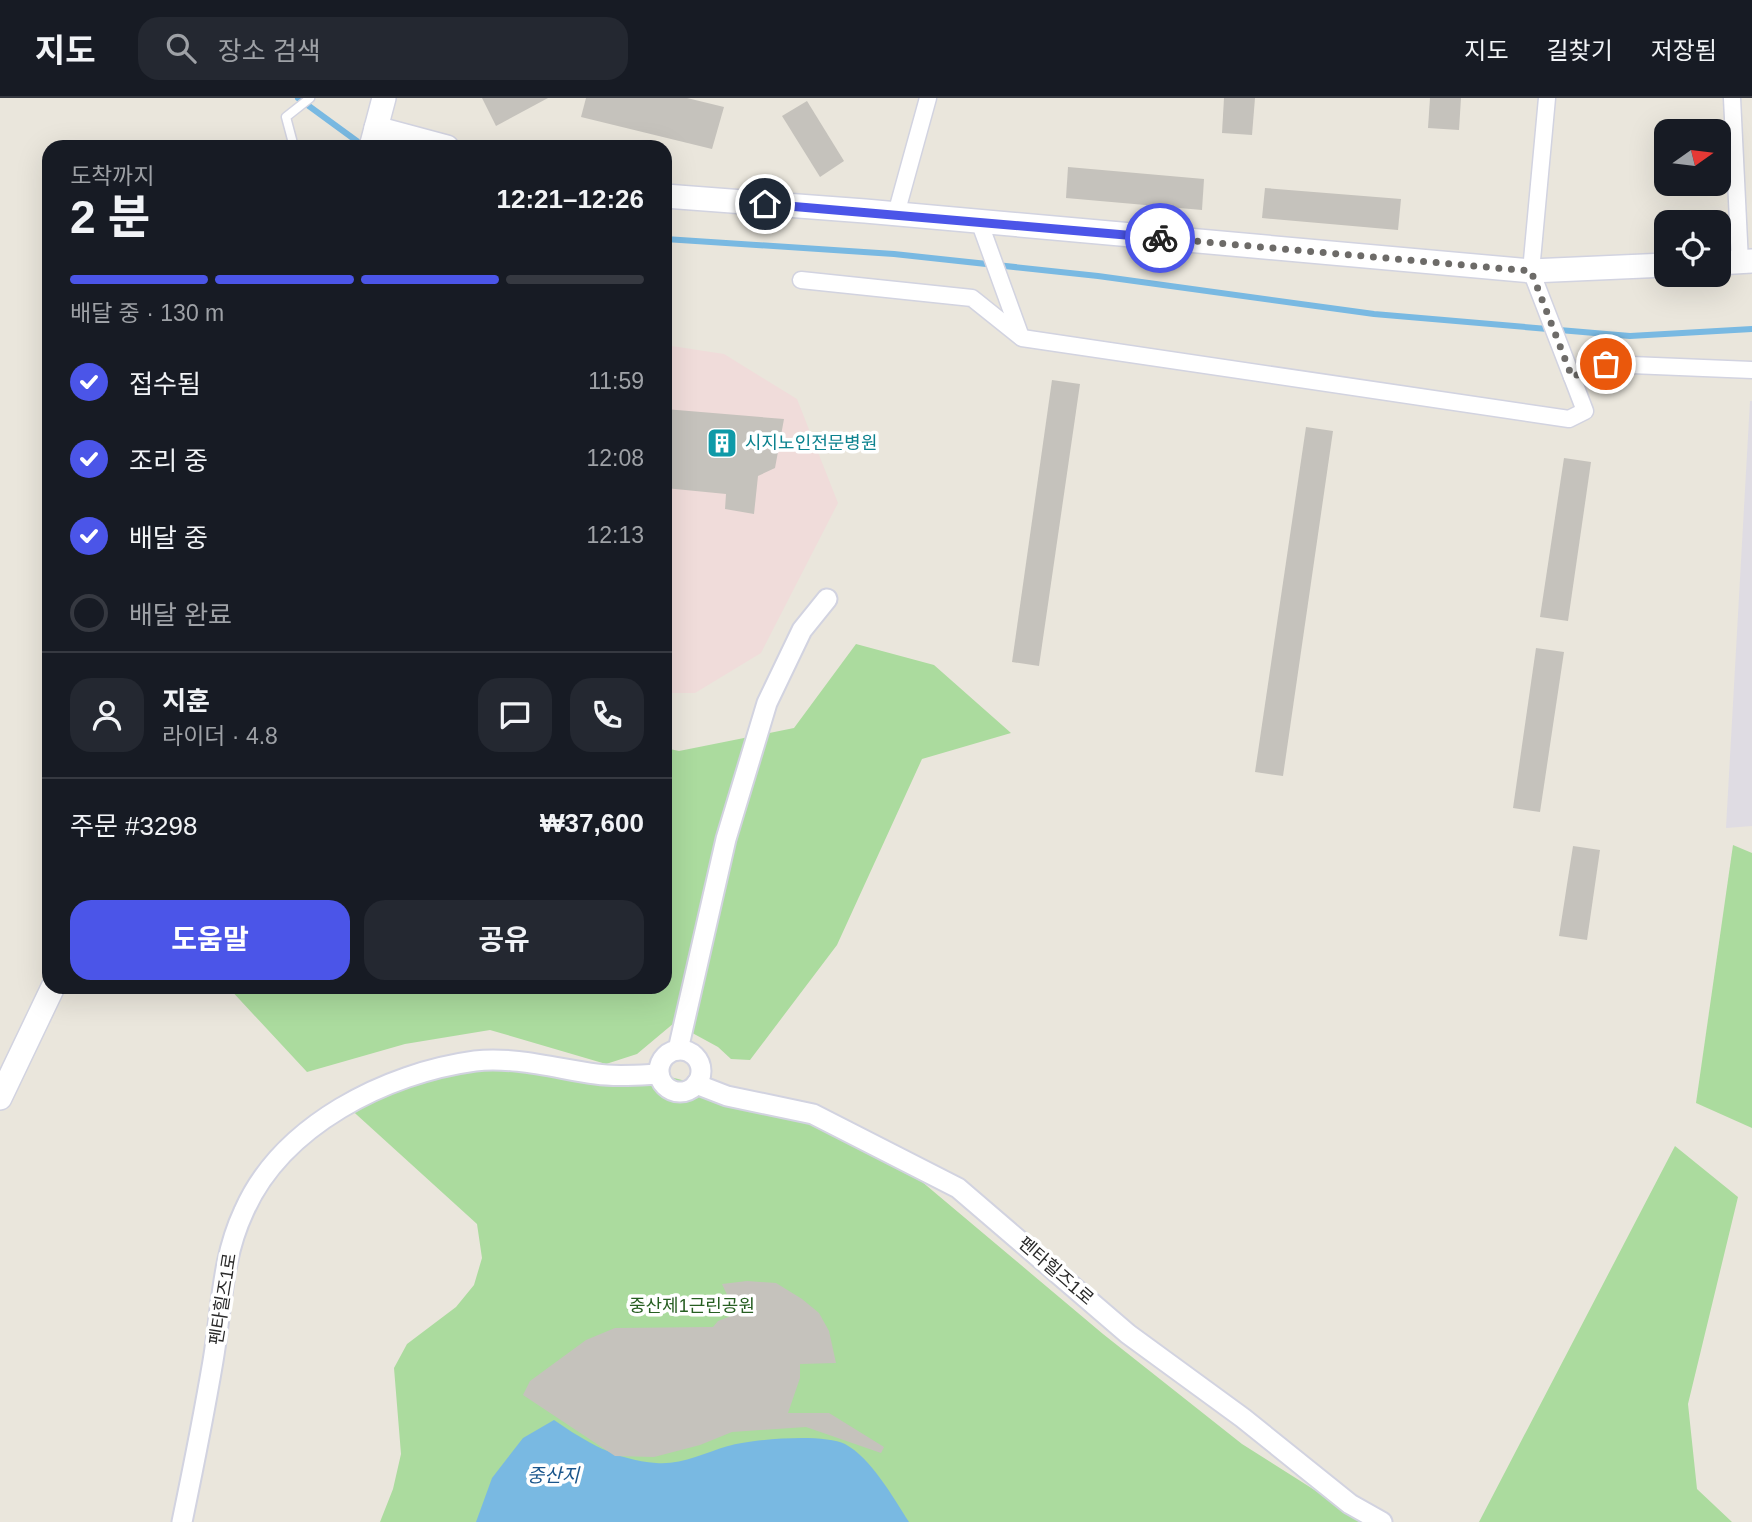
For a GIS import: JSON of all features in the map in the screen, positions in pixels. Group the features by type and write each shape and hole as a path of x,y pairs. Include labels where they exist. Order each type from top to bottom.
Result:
{"main road":[{"path":"384,98 374,137 396,140"},
{"path":"672,197 979,221 1531,271 1654,266"},
{"path":"0,1098 50,994"}],"street":[{"path":"896,214 928,98"},
{"path":"801,280 972,298 1021,338 1569,419 1585,411 1531,271 1547,98"},
{"path":"1732,98 1737,262"},
{"path":"979,221 1021,338"},
{"path":"1572,377 1606,364 1752,370"},
{"path":"678,1050 726,839 767,703 802,630 827,599"},
{"path":"678,1050 685,1051 696,1059 701,1072 696,1084 684,1091 671,1090 661,1081 659,1074 659,1068 666,1056 678,1050"},
{"name":"펜타힐즈1로","path":"182,1522 214,1358 220,1292 230,1249 251,1199 271,1168 299,1138 355,1098 410,1075 477,1061 538,1065 600,1075 659,1074"},
{"name":"펜타힐즈1로","path":"696,1084 727,1096 813,1114 958,1188 1128,1334 1243,1418 1350,1504 1381,1522"}],"lane":[{"path":"292,140 286,117 310,98"}],"shaded area":[{"path":"672,346 724,354 797,399 838,503 761,653 695,693 672,693"},
{"path":"1750,401 1752,826 1726,828"}],"green space":[{"path":"856,644 934,665 1011,733 922,759 837,945 750,1060 731,1059 718,1047 674,1023 637,1054 606,1064 490,1030 405,1044 307,1072 235,994 672,994 672,750 679,751 794,728"},
{"path":"1733,845 1752,853 1752,1128 1696,1103"},
{"name":"중산제1근린공원","path":"477,1061 659,1074 770,1103 883,1149 1103,1334 1242,1444 1365,1522 380,1522 393,1489 401,1454 394,1368 407,1344 456,1307 474,1285 482,1258 477,1224 346,1105"},
{"path":"1675,1146 1738,1197 1688,1404 1697,1489 1732,1522 1479,1522"}],"water":[{"name":"중산지","path":"554,1420 602,1449 628,1458 656,1463 684,1460 753,1441 805,1438 835,1441 855,1450 864,1459 881,1479 909,1522 476,1522 492,1478 523,1438"}],"building":[{"path":"482,98 548,98 496,126"},
{"path":"586,98 687,98 724,107 712,149 581,117"},
{"path":"1224,98 1255,98 1252,135 1222,133"},
{"path":"1430,98 1461,98 1459,130 1428,128"},
{"path":"807,101 844,161 820,177 782,116"},
{"path":"1068,167 1204,179 1202,210 1066,198"},
{"path":"1265,188 1401,199 1398,230 1262,218"},
{"path":"1052,380 1080,384 1039,666 1012,662"},
{"name":"시지노인전문병원","path":"672,410 784,419 775,468 758,476 754,514 725,509 726,494 672,489"},
{"path":"1306,427 1333,431 1283,776 1255,772"},
{"path":"1564,458 1591,462 1568,621 1540,617"},
{"path":"1536,648 1564,652 1540,812 1513,808"},
{"path":"1573,846 1600,850 1587,940 1559,936"},
{"path":"747,1281 776,1283 819,1313 829,1331 836,1363 800,1364 800,1378 788,1413 829,1413 884,1447 881,1453 806,1427 732,1432 700,1445 654,1457 615,1456 523,1395 530,1381 586,1340 615,1328 713,1327 718,1321 736,1314 722,1284"}],"waterway":[{"path":"298,98 355,140"},
{"path":"672,239 894,254 1098,276 1374,314 1630,336 1752,329"}],"way so far":[{"path":"1160,238 1531,271 1572,377 1606,364"}],"place":[{"name":"시지노인전문병원","path":"722,443"}],"route":[{"path":"765,204 1160,238"}]}
